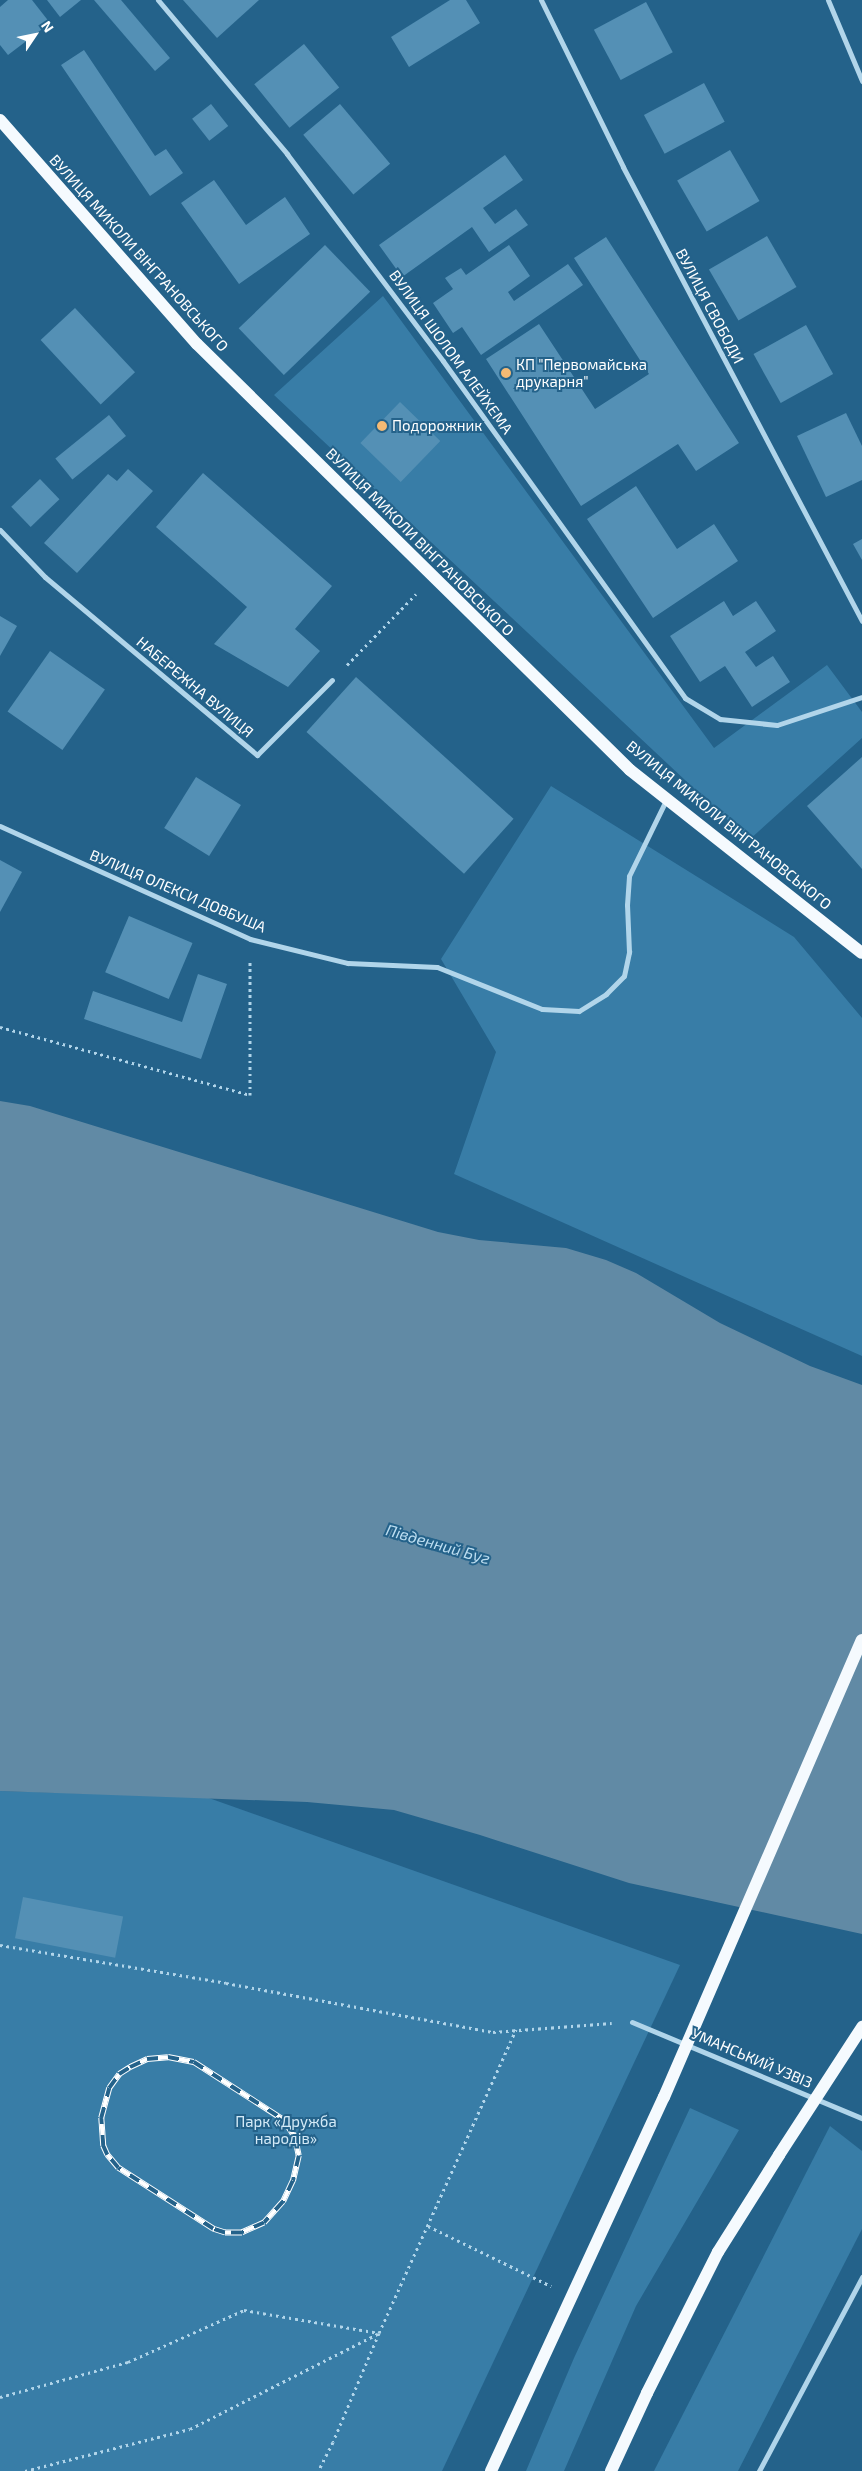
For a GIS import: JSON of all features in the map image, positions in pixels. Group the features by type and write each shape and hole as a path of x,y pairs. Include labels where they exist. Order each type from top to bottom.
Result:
{"main road":[{"name":"ВУЛИЦЯ МИКОЛИ ВІНГРАНОВСЬКОГО","path":"0,120 197,344 432,578 630,770 860,950"},
{"path":"491,2471 664,2097 862,1640"},
{"path":"612,2471 647,2393 718,2252 862,2027"}],"street":[{"name":"ВУЛИЦЯ ШОЛОМ АЛЕЙХЕМА","path":"158,0 287,154 443,361 685,698 720,719 777,725 862,697"},
{"name":"ВУЛИЦЯ СВОБОДИ","path":"542,0 623,166 862,621"},
{"path":"828,0 862,81"},
{"name":"НАБЕРЕЖНА ВУЛИЦЯ","path":"0,530 45,577 257,756 332,680"},
{"name":"ВУЛИЦЯ ОЛЕКСИ ДОВБУША","path":"0,826 250,939 348,963 437,967 542,1009 579,1011 606,994 624,976 629,952 627,905 629,876 667,799"},
{"name":"УМАНСЬКИЙ УЗВІЗ","path":"632,2022 862,2118"},
{"path":"759,2471 862,2277"}],"path":[{"path":"332,680 432,578"},
{"path":"0,1026 250,1096 250,939"},
{"path":"0,1945 226,1983 493,2032 632,2022"},
{"path":"318,2471 333,2442 379,2333 516,2030"},
{"path":"428,2226 573,2296"},
{"path":"0,2397 128,2362 244,2310 379,2333"},
{"path":"25,2471 190,2429 379,2333"}],"green space":[{"path":"383,296 714,748 827,665 862,712 862,738 749,840 274,395"},
{"path":"551,786 794,937 862,1018 862,1356 454,1174 496,1052 441,959"},
{"name":"Парк «Дружба народів»","path":"0,1791 206,1797 680,1965 442,2471 0,2471"},
{"path":"690,2108 739,2130 636,2306 564,2471 526,2471 574,2358"},
{"path":"830,2126 862,2151 862,2229 738,2471 654,2471"}],"water":[{"name":"Південний Буг","path":"0,1101 30,1106 438,1232 479,1240 566,1248 606,1260 636,1273 720,1323 810,1366 862,1385 862,1934 629,1883 480,1835 394,1810 307,1802 0,1791"}],"building":[{"path":"8,0 32,0 50,23 8,55 0,45 0,7"},
{"path":"47,0 81,0 60,17"},
{"path":"94,0 121,0 170,58 155,71"},
{"path":"183,0 259,0 217,38"},
{"path":"450,0 466,0 480,23 409,67 391,37"},
{"path":"646,2 673,52 621,80 594,30"},
{"path":"304,44 339,88 290,128 254,84"},
{"path":"84,50 155,156 166,149 183,173 150,196 61,65"},
{"path":"704,83 725,122 665,154 644,115"},
{"path":"211,104 228,126 209,141 192,119"},
{"path":"340,104 390,164 353,195 303,135"},
{"path":"730,150 760,201 707,232 677,180"},
{"path":"505,155 523,180 483,208 495,224 516,209 528,225 489,252 472,227 402,277 379,245"},
{"path":"214,180 246,225 285,197 310,234 239,284 181,203"},
{"path":"767,236 797,287 738,321 709,270"},
{"path":"606,237 739,443 696,471 678,444 581,506 486,359 539,324 595,409 649,374 574,258"},
{"path":"325,245 370,292 284,375 239,328"},
{"path":"509,245 530,276 508,292 514,301 568,264 583,285 481,355 462,327 453,333 433,303 453,289 445,278 461,268 466,275"},
{"path":"75,308 135,372 101,404 41,340"},
{"path":"806,325 833,374 781,403 754,354"},
{"path":"400,402 440,441 401,482 360,443"},
{"path":"846,413 862,446 862,480 826,497 797,436"},
{"path":"109,415 126,436 72,479 55,458"},
{"path":"128,469 153,491 77,573 44,543 108,474 117,481"},
{"path":"203,473 332,586 295,629 320,651 288,687 214,644 247,607 156,527"},
{"path":"40,479 59,499 31,527 11,507"},
{"path":"636,486 677,549 714,524 738,561 653,618 587,519"},
{"path":"862,539 862,560 853,544"},
{"path":"724,601 733,616 756,601 776,631 745,652 756,667 773,656 790,682 752,707 725,666 700,682 670,636"},
{"path":"0,616 17,626 0,656"},
{"path":"50,651 105,689 62,750 8,712"},
{"path":"356,677 514,819 464,874 306,732"},
{"path":"862,757 862,869 807,806"},
{"path":"196,777 241,805 209,856 164,828"},
{"path":"0,860 22,872 0,912"},
{"path":"129,916 193,943 169,999 105,972"},
{"path":"198,974 227,984 201,1059 84,1019 93,991 182,1022"},
{"path":"23,1897 123,1916 115,1958 15,1938"}],"railway":[{"path":"168,2057 194,2062 284,2120 295,2137 299,2156 293,2181 283,2202 264,2223 242,2233 225,2233 213,2229 118,2168 107,2155 103,2146 101,2118 109,2088 119,2074 130,2067 147,2059 168,2057"}],"place":[{"name":"КП \"Первомайська друкарня\"","path":"506,373"},
{"name":"Подорожник","path":"382,426"}]}
